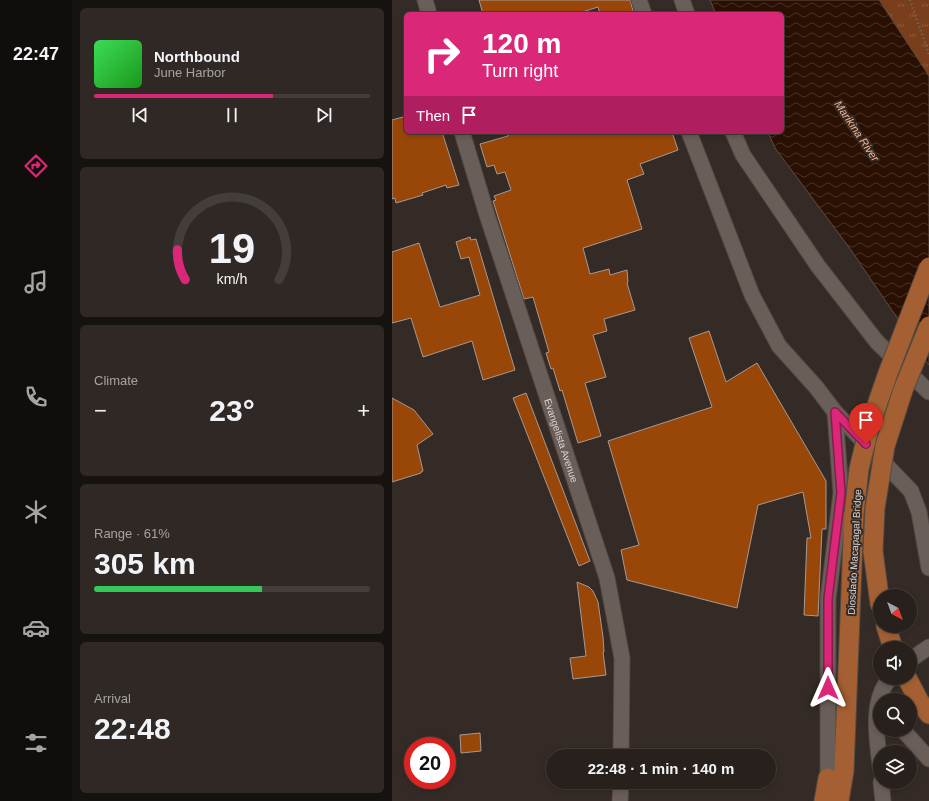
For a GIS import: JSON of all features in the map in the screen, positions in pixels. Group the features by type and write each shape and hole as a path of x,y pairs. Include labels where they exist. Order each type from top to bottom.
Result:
{"main road":[{"name":"Diosdado Macapagal Bridge","path":"839,801 844,771 854,514 859,469 868,428 929,267"},
{"name":"Diosdado Macapagal Bridge","path":"878,589 873,551 875,508 885,446 903,390 929,326"},
{"path":"910,685 919,701 929,714"},
{"path":"824,801 828,778"}],"street":[{"path":"425,0 428,12"},
{"path":"639,0 643,12"},
{"path":"682,0 686,12"},
{"name":"Evangelista Avenue","path":"463,134 607,578 622,658 621,749"},
{"path":"690,134 752,295 779,346 816,387 835,412 911,491 919,512 929,568"},
{"path":"734,134 742,155 818,266 877,342 929,392"},
{"path":"828,778 828,599 841,493 835,412"},
{"path":"917,655 929,647"},
{"path":"909,737 929,759"},
{"path":"620,801 621,789"},
{"path":"882,789 883,801"}],"path":[{"path":"910,0 929,54"}],"green space":[{"path":"879,0 929,0 929,76"}],"water":[{"name":"Marikina River","path":"710,0 879,0 929,76 929,365 851,250 775,148 769,134 784,134 784,12 715,12"}],"building":[{"path":"479,0 630,0 633,12 599,12 598,7 582,12 482,12"},
{"path":"403,117 404,134 443,134 459,185 447,188 446,185 422,193 423,195 396,203 395,198 392,199 392,120"},
{"path":"508,134 673,134 678,150 640,164 644,174 627,180 642,229 583,248 590,274 609,269 610,275 627,270 627,283 635,310 604,319 607,331 593,335 606,377 585,383 601,436 578,443 562,390 560,391 553,368 551,369 546,353 549,352 533,297 524,299 493,201 496,200 494,196 511,190 505,172 497,174 494,165 487,167 480,144 508,136"},
{"path":"470,237 471,240 476,239 515,370 483,380 472,341 423,357 411,318 392,323 392,252 419,243 440,307 480,295 469,257 461,259 456,242"},
{"path":"709,331 726,382 757,363 826,481 826,529 822,529 818,616 804,615 807,538 811,538 803,492 758,505 737,608 627,580 621,550 639,545 608,441 712,407 689,338"},
{"path":"526,393 590,561 579,566 513,398"},
{"path":"392,398 414,410 433,434 417,445 423,471 421,473 392,482"},
{"path":"577,582 589,587 593,591 598,602 606,675 573,679 570,658 586,656"},
{"path":"480,733 481,751 461,753 460,735"}],"route":[{"path":"828,688 828,599 841,493 835,412 866,444"}]}
